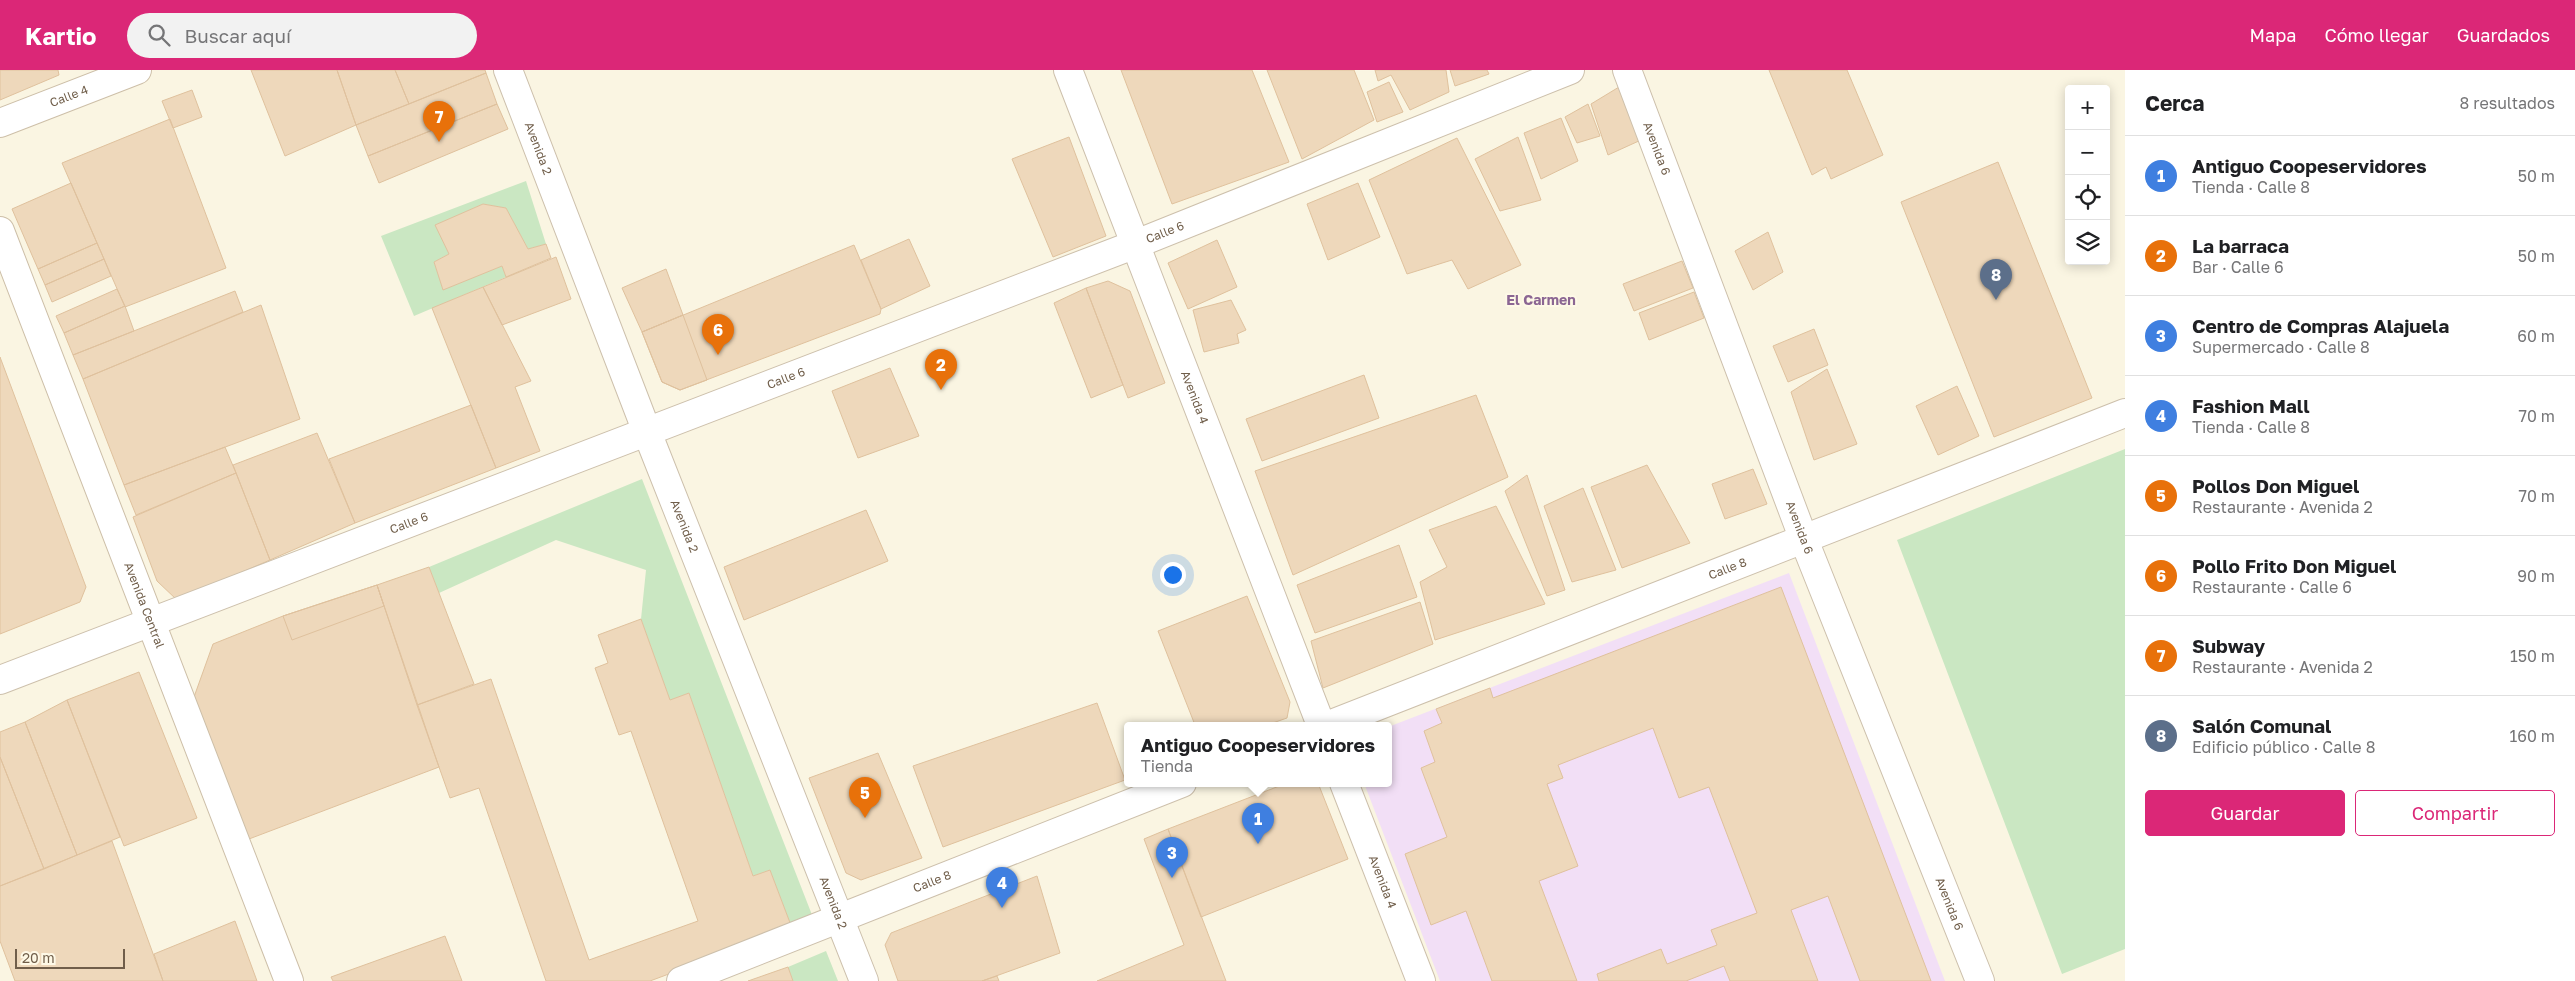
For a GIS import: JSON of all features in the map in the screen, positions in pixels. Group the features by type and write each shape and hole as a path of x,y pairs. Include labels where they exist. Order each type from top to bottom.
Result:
{"street":[{"name":"Calle 4","path":"0,124 137,70"},
{"name":"Avenida 2","path":"508,70 864,981"},
{"name":"Avenida 4","path":"1068,70 1320,722"},
{"name":"Calle 6","path":"0,680 1136,244 1570,70"},
{"name":"Avenida 6","path":"1627,70 1804,540 1980,981"},
{"name":"Avenida Central","path":"0,230 289,981"},
{"name":"Calle 8","path":"1337,722 2125,413"},
{"name":"Calle 8","path":"681,981 1172,787"},
{"name":"Avenida 4","path":"1346,787 1421,981"}],"shaded area":[{"path":"1789,573 1945,981 1440,981 1366,787 1392,787 1392,725"}],"green space":[{"path":"526,181 546,244 528,249 506,208 483,204 436,225 449,254 434,262 443,289 502,266 506,277 414,316 381,236"},
{"path":"2125,449 2125,949 2062,974 1897,540"},
{"path":"642,479 814,920 792,928 770,870 753,876 689,693 670,700 641,619 646,570 556,540 439,593 429,567"},
{"path":"826,951 838,981 793,981 788,967"}],"building":[{"path":"0,70 58,70 59,75 0,100"},
{"path":"251,70 337,70 356,125 285,156"},
{"path":"337,70 395,70 409,104 356,125"},
{"path":"395,70 485,70 486,73 409,104"},
{"path":"1121,70 1252,70 1289,162 1172,204"},
{"path":"1267,70 1354,70 1374,120 1302,159"},
{"path":"1375,70 1446,70 1449,92 1410,110 1391,75 1378,81"},
{"path":"1450,70 1487,70 1489,74 1455,86"},
{"path":"1769,70 1847,70 1883,155 1831,179 1826,167 1812,175"},
{"path":"486,73 497,104 368,156 356,125"},
{"path":"1389,82 1403,112 1377,122 1367,92"},
{"path":"1619,87 1641,140 1608,155 1591,104"},
{"path":"192,90 202,117 173,128 162,101"},
{"path":"497,104 508,129 379,183 368,156"},
{"path":"1588,104 1600,136 1577,143 1565,117"},
{"path":"1561,118 1578,161 1541,179 1524,133"},
{"path":"170,119 226,268 125,307 62,163"},
{"path":"1069,137 1106,236 1053,257 1012,159"},
{"path":"1518,137 1541,200 1500,211 1475,159"},
{"path":"1457,138 1521,265 1468,289 1452,260 1407,274 1369,180"},
{"path":"1998,162 2092,398 1994,437 1901,202"},
{"path":"71,183 97,243 38,269 12,209"},
{"path":"1358,183 1380,237 1328,260 1307,204"},
{"path":"483,204 506,208 528,249 546,244 551,258 506,277 502,266 443,290 434,262 449,254 435,225"},
{"path":"1768,232 1783,272 1753,290 1735,251"},
{"path":"909,239 930,286 881,309 861,260"},
{"path":"1217,240 1237,287 1188,309 1168,263"},
{"path":"97,243 104,259 45,285 38,269"},
{"path":"854,245 881,309 880,314 680,390 662,382 642,332"},
{"path":"556,257 571,299 502,325 483,287"},
{"path":"104,259 111,276 52,302 45,285"},
{"path":"1682,261 1693,288 1634,311 1623,284"},
{"path":"666,269 683,315 642,332 622,288"},
{"path":"1108,281 1130,291 1165,383 1128,398 1086,288"},
{"path":"483,287 531,381 515,387 540,451 496,468 432,308"},
{"path":"1086,288 1123,385 1091,398 1054,303"},
{"path":"117,289 125,306 64,333 56,316"},
{"path":"235,291 243,312 83,379 73,355"},
{"path":"1694,292 1704,318 1649,340 1639,313"},
{"path":"1231,300 1246,330 1237,334 1239,343 1204,352 1193,310"},
{"path":"261,305 300,419 124,485 83,379"},
{"path":"125,306 134,331 73,355 64,333"},
{"path":"683,315 707,380 680,390 662,382 642,332"},
{"path":"1814,329 1828,365 1788,382 1773,346"},
{"path":"0,357 86,587 80,602 0,634"},
{"path":"890,368 919,436 858,458 832,391"},
{"path":"1827,369 1857,444 1814,460 1791,392"},
{"path":"1364,375 1379,418 1262,461 1246,419"},
{"path":"1957,386 1979,436 1938,455 1916,406"},
{"path":"1476,395 1508,477 1293,575 1255,471"},
{"path":"471,405 496,468 355,523 329,459"},
{"path":"317,433 355,523 270,560 233,465"},
{"path":"225,447 236,473 136,515 124,485"},
{"path":"1647,465 1690,543 1622,568 1591,487"},
{"path":"1753,469 1767,504 1725,519 1712,484"},
{"path":"236,473 270,560 177,600 157,581 133,517"},
{"path":"1527,475 1565,590 1547,596 1505,491"},
{"path":"1583,488 1616,570 1572,582 1544,506"},
{"path":"1496,506 1545,604 1435,640 1420,582 1447,567 1429,530"},
{"path":"866,510 888,561 744,620 724,567"},
{"path":"1399,545 1417,597 1315,633 1297,585"},
{"path":"429,567 474,684 417,705 377,585"},
{"path":"377,585 439,767 249,839 194,697 213,644 283,616"},
{"path":"377,585 384,606 292,640 283,616"},
{"path":"1781,587 1931,981 1860,981 1828,896 1791,910 1818,981 1730,981 1724,966 1686,981 1599,981 1597,974 1661,949 1667,964 1717,945 1711,930 1757,913 1709,787 1679,798 1653,728 1558,765 1563,778 1547,784 1578,866 1539,881 1577,981 1492,981 1466,911 1431,925 1405,854 1447,837 1421,768 1435,762 1424,731 1442,723 1436,709 1490,688 1493,698"},
{"path":"1247,596 1290,702 1287,718 1276,722 1194,722 1158,631"},
{"path":"1420,602 1433,644 1323,688 1311,641"},
{"path":"641,619 670,700 689,693 753,876 770,870 792,928 650,981 546,981 479,788 450,798 417,705 491,679 589,960 698,921 631,731 619,735 595,668 608,663 598,635"},
{"path":"139,672 197,818 124,846 67,700"},
{"path":"67,700 120,837 77,855 25,722"},
{"path":"1097,703 1124,780 943,847 913,766"},
{"path":"25,722 77,855 44,869 0,757 0,732"},
{"path":"878,753 922,858 861,880 846,873 809,778"},
{"path":"0,757 44,869 0,886"},
{"path":"1277,787 1320,787 1348,859 1201,917 1168,829"},
{"path":"1168,829 1226,981 1097,981 1184,945 1144,839"},
{"path":"112,841 163,981 15,981 0,941 0,886"},
{"path":"1037,876 1060,953 982,981 898,981 885,945 891,933"},
{"path":"235,921 257,981 163,981 154,954"},
{"path":"445,936 462,981 333,981 331,977"},
{"path":"788,967 793,981 748,981"},
{"path":"997,976 999,981 982,981"}],"place":[{"name":"Subway","path":"439,142"},
{"name":"Salón Comunal","path":"1996,300"},
{"name":"Pollo Frito Don Miguel","path":"718,355"},
{"name":"La barraca","path":"941,390"},
{"name":"Pollos Don Miguel","path":"865,818"},
{"name":"Antiguo Coopeservidores","path":"1258,844"},
{"name":"Centro de Compras Alajuela","path":"1172,878"},
{"name":"Fashion Mall","path":"1002,908"}],"district":[{"name":"El Carmen","path":"1541,300"}]}
